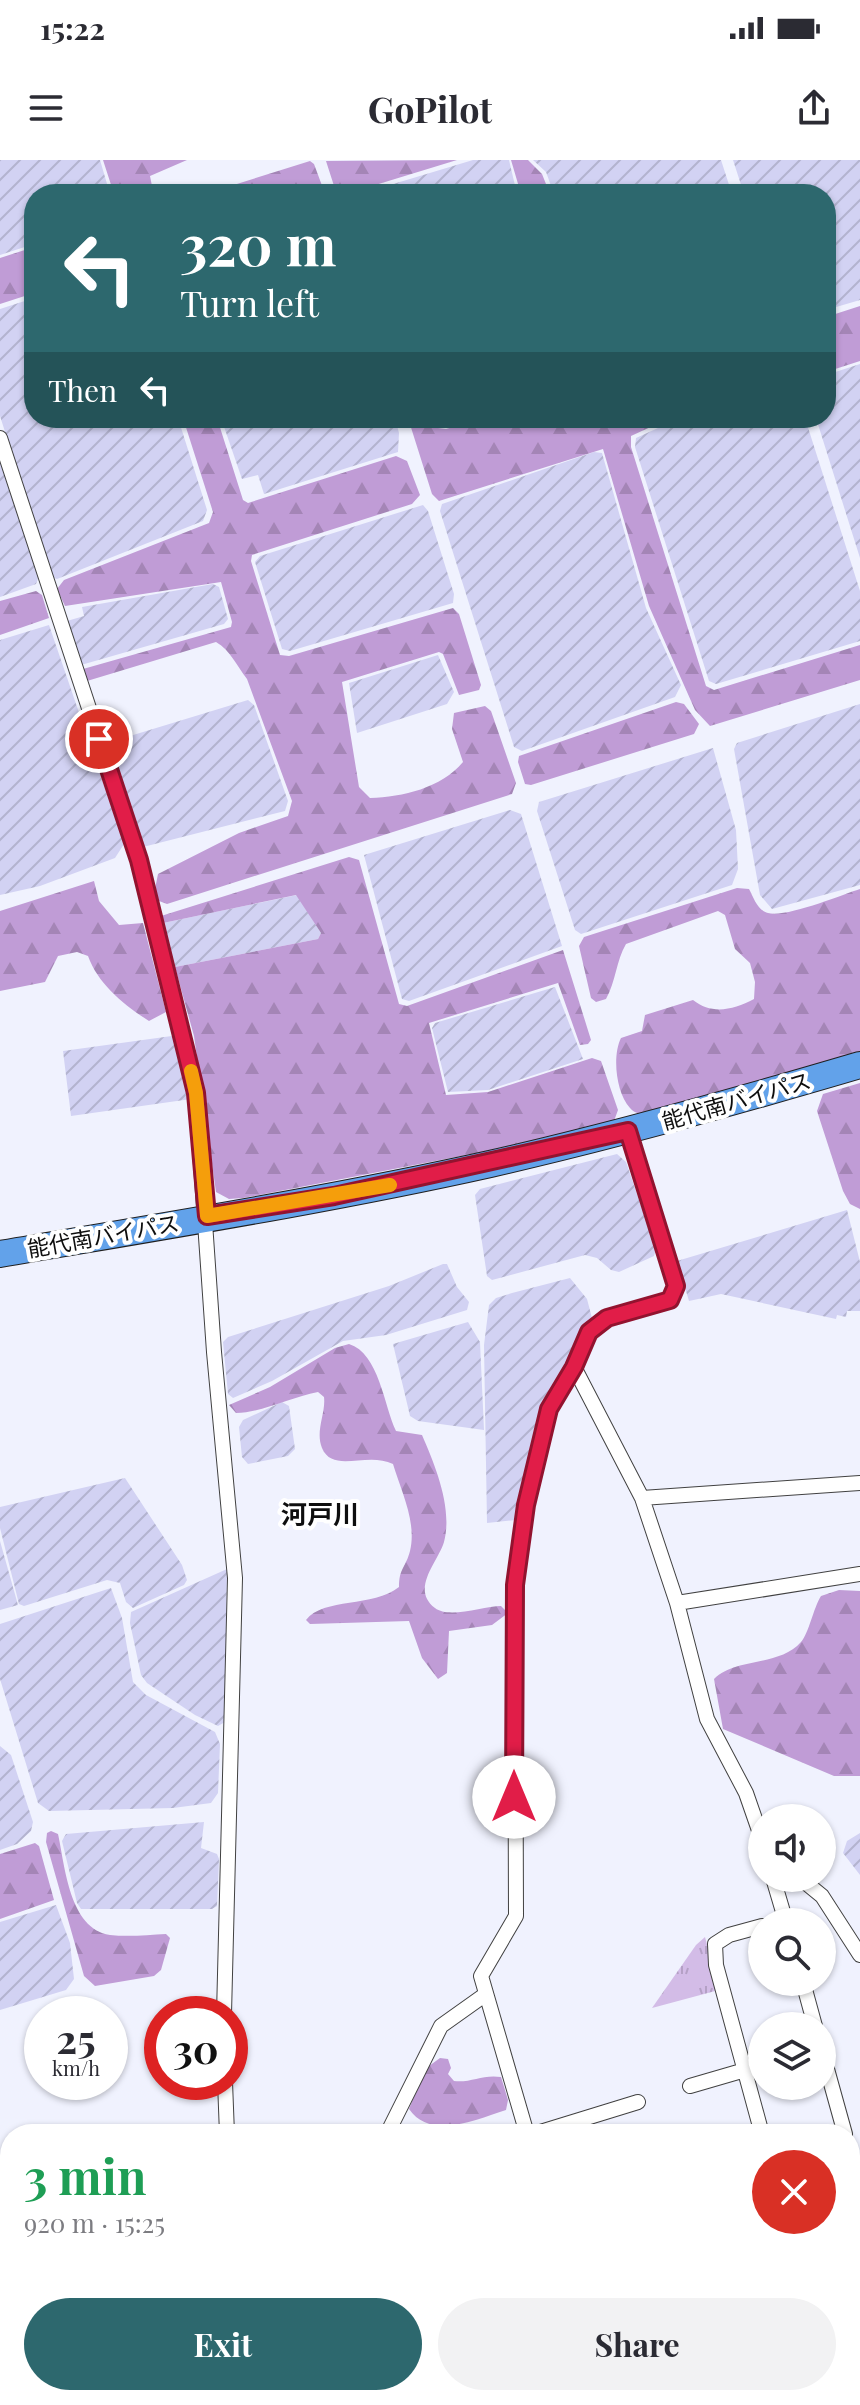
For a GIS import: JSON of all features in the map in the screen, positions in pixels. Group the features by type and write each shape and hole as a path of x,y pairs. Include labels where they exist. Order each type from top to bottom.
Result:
{"highway":[{"name":"能代南バイパス","path":"0,1254 319,1199 490,1164 628,1131 860,1065"}],"street":[{"path":"0,438 139,860 196,1093 207,1216 214,1352 235,1578 224,1996"},
{"path":"524,2124 481,1976 516,1916 515,1585 526,1505 549,1409 574,1367 589,1332 607,1318 670,1300 676,1286 628,1131"},
{"path":"574,1367 642,1498 677,1603 707,1719 750,1804"},
{"path":"642,1498 860,1483"},
{"path":"677,1603 860,1574"},
{"path":"817,1892 851,1936 860,1955"},
{"path":"748,1930 729,1935 715,1944 716,1965 759,2124"},
{"path":"392,2124 441,2026 486,1994"},
{"path":"690,2086 745,2070"},
{"path":"226,2100 227,2124"},
{"path":"836,2100 842,2124"},
{"path":"566,2124 638,2102"}],"shaded area":[{"path":"0,160 100,160 107,184 24,184 24,247 0,255"},
{"path":"473,160 509,160 515,184 393,184"},
{"path":"533,160 721,160 729,184 550,184 546,172"},
{"path":"733,160 860,160 860,300 836,307 836,184 741,184"},
{"path":"24,301 24,428 181,428 207,510 203,521 57,579 51,577 0,416 0,309"},
{"path":"860,364 860,558 819,428 836,428 836,372"},
{"path":"224,428 398,428 398,452 264,494 258,475 242,479"},
{"path":"658,428 808,428 860,591 860,641 716,684 709,681 635,447 636,438"},
{"path":"594,452 602,453 646,608 681,685 675,697 522,751 514,747 440,511 442,504"},
{"path":"0,453 40,573 36,584 0,597"},
{"path":"423,505 428,511 454,594 453,603 290,651 282,649 255,562 260,556"},
{"path":"213,584 219,587 228,619 224,624 81,665 67,621 84,616 82,607"},
{"path":"49,625 124,844 115,858 40,886 0,895 0,640"},
{"path":"438,655 454,692 447,704 357,733 349,683"},
{"path":"248,700 254,705 288,801 285,811 139,848 107,743"},
{"path":"860,704 860,885 772,909 760,895 734,749 737,743"},
{"path":"713,748 736,830 738,869 732,885 581,934 575,930 537,811 539,802"},
{"path":"510,810 521,814 562,946 409,1001 402,999 364,855"},
{"path":"297,895 321,933 318,939 175,967 163,923"},
{"path":"555,987 583,1059 488,1090 448,1092 432,1028 435,1023"},
{"path":"179,1035 191,1099 71,1116 63,1051"},
{"path":"617,1154 626,1162 656,1249 654,1256 619,1272 611,1270 597,1258 585,1255 492,1280 487,1276 475,1195 480,1189"},
{"path":"847,1210 860,1262 860,1311 847,1311 846,1317 837,1315 836,1319 721,1294 689,1301 677,1261"},
{"path":"447,1264 457,1287 469,1302 467,1310 386,1335 343,1341 272,1381 233,1398 228,1394 223,1342 228,1337 389,1286"},
{"path":"570,1278 587,1299 592,1318 546,1399 518,1517 516,1520 487,1523 484,1345 489,1305 496,1298"},
{"path":"468,1322 480,1342 484,1430 418,1421 410,1416 393,1344"},
{"path":"282,1402 289,1406 295,1449 288,1456 248,1464 242,1457 239,1427 243,1420"},
{"path":"125,1478 182,1565 187,1580 184,1585 133,1608 126,1602 120,1583 107,1580 24,1606 19,1604 0,1528 0,1507"},
{"path":"0,1541 18,1605 0,1610"},
{"path":"227,1569 225,1722 218,1726 195,1715 147,1683 141,1675 130,1623 131,1612"},
{"path":"111,1588 122,1618 133,1682 146,1695 215,1732 220,1744 218,1793 211,1803 173,1808 49,1811 38,1803 0,1679 0,1624"},
{"path":"0,1746 11,1755 33,1822 31,1831 17,1844 0,1850"},
{"path":"204,1822 201,1848 217,1854 219,1859 217,1906 212,1909 81,1909 62,1841 66,1834"},
{"path":"860,1833 860,1875 843,1853 847,1841"},
{"path":"56,1905 70,1943 74,1979 66,1990 46,1996 24,1996 24,2003 0,2010 0,1922"}],"green space":[{"path":"103,160 187,160 150,176 152,184 111,184"},
{"path":"457,160 379,184 333,184 326,161"},
{"path":"511,160 528,160 542,174 546,184 518,184"},
{"path":"310,161 321,184 237,184"},
{"path":"24,250 24,296 0,304 0,258"},
{"path":"860,306 860,361 836,369 836,314"},
{"path":"186,428 220,428 243,500 248,503 396,456 407,461 420,495 412,504 252,555 251,561 280,655 289,656 453,608 459,614 481,685 479,690 459,695 443,654 439,652 342,682 359,787 370,798 383,797 421,789 444,778 463,762 452,729 454,713 485,706 491,711 516,783 512,794 167,904 159,901 155,889 158,874 239,833 288,816 292,801 247,679 230,654 216,642 87,681 83,669 231,627 221,582 65,606 57,589 64,580 209,523 213,512"},
{"path":"411,428 648,428 631,436 631,447 706,686 714,690 860,645 860,680 710,726 695,710 649,606 603,449 439,501 432,494"},
{"path":"36,591 42,595 49,618 0,635 0,601"},
{"path":"676,702 684,704 699,724 694,734 531,785 525,784 519,756"},
{"path":"349,857 359,860 399,1004 407,1006 563,950 591,1040 588,1044 580,1045 558,983 429,1023 446,1095 488,1092 592,1058 601,1061 618,1110 614,1121 482,1152 243,1198 229,1199 216,1192 194,1036 175,967 318,939 321,933 296,895 163,923 161,916"},
{"path":"94,881 99,901 119,925 143,923 166,1012 149,1021 113,993 98,976 88,956 77,952 58,956 45,982 0,991 0,911"},
{"path":"737,888 749,889 761,909 776,914 860,889 860,1053 648,1115 636,1113 625,1101 619,1084 616,1064 621,1038 642,1031 645,1015 693,1000 708,1008 723,1009 754,999 755,982 750,963 735,949 725,915 718,911 626,944 606,999 596,1002 591,998 579,946 584,937"},
{"path":"860,1083 860,1209 850,1204 843,1191 817,1111 823,1094"},
{"path":"349,1344 359,1349 374,1369 396,1431 422,1435 437,1473 444,1501 446,1529 444,1542 425,1584 428,1601 441,1611 501,1606 508,1613 492,1625 449,1631 447,1673 438,1679 422,1658 409,1621 310,1624 306,1620 324,1608 376,1598 399,1587 412,1540 407,1507 393,1464 372,1460 342,1461 327,1456 320,1442 324,1397 318,1392 246,1412 236,1413 229,1405 270,1387 335,1348"},
{"path":"839,1590 860,1591 860,1776 834,1776 723,1729 714,1679 734,1667 770,1659 792,1650 804,1638 821,1596"},
{"path":"47,1833 58,1834 77,1909 96,1930 110,1935 166,1934 170,1938 161,1970 154,1976 95,1986 84,1976 46,1842"},
{"path":"35,1843 39,1846 54,1900 0,1919 0,1854"},
{"path":"705,1937 719,1990 652,2008 696,1945"},
{"path":"440,2058 448,2059 451,2068 448,2074 454,2081 501,2077 508,2100 506,2110 459,2124 429,2124 418,2119 409,2109 425,2069"}],"slow traffic":[{"path":"191,1071 196,1093 207,1216 390,1185"}],"district":[{"name":"河戸川","path":"320,1513"}],"route":[{"path":"99,739 139,860 196,1093 207,1216 334,1196 490,1164 628,1131 676,1286 670,1300 607,1318 589,1332 574,1367 549,1409 526,1505 515,1585 514,1797"}]}
